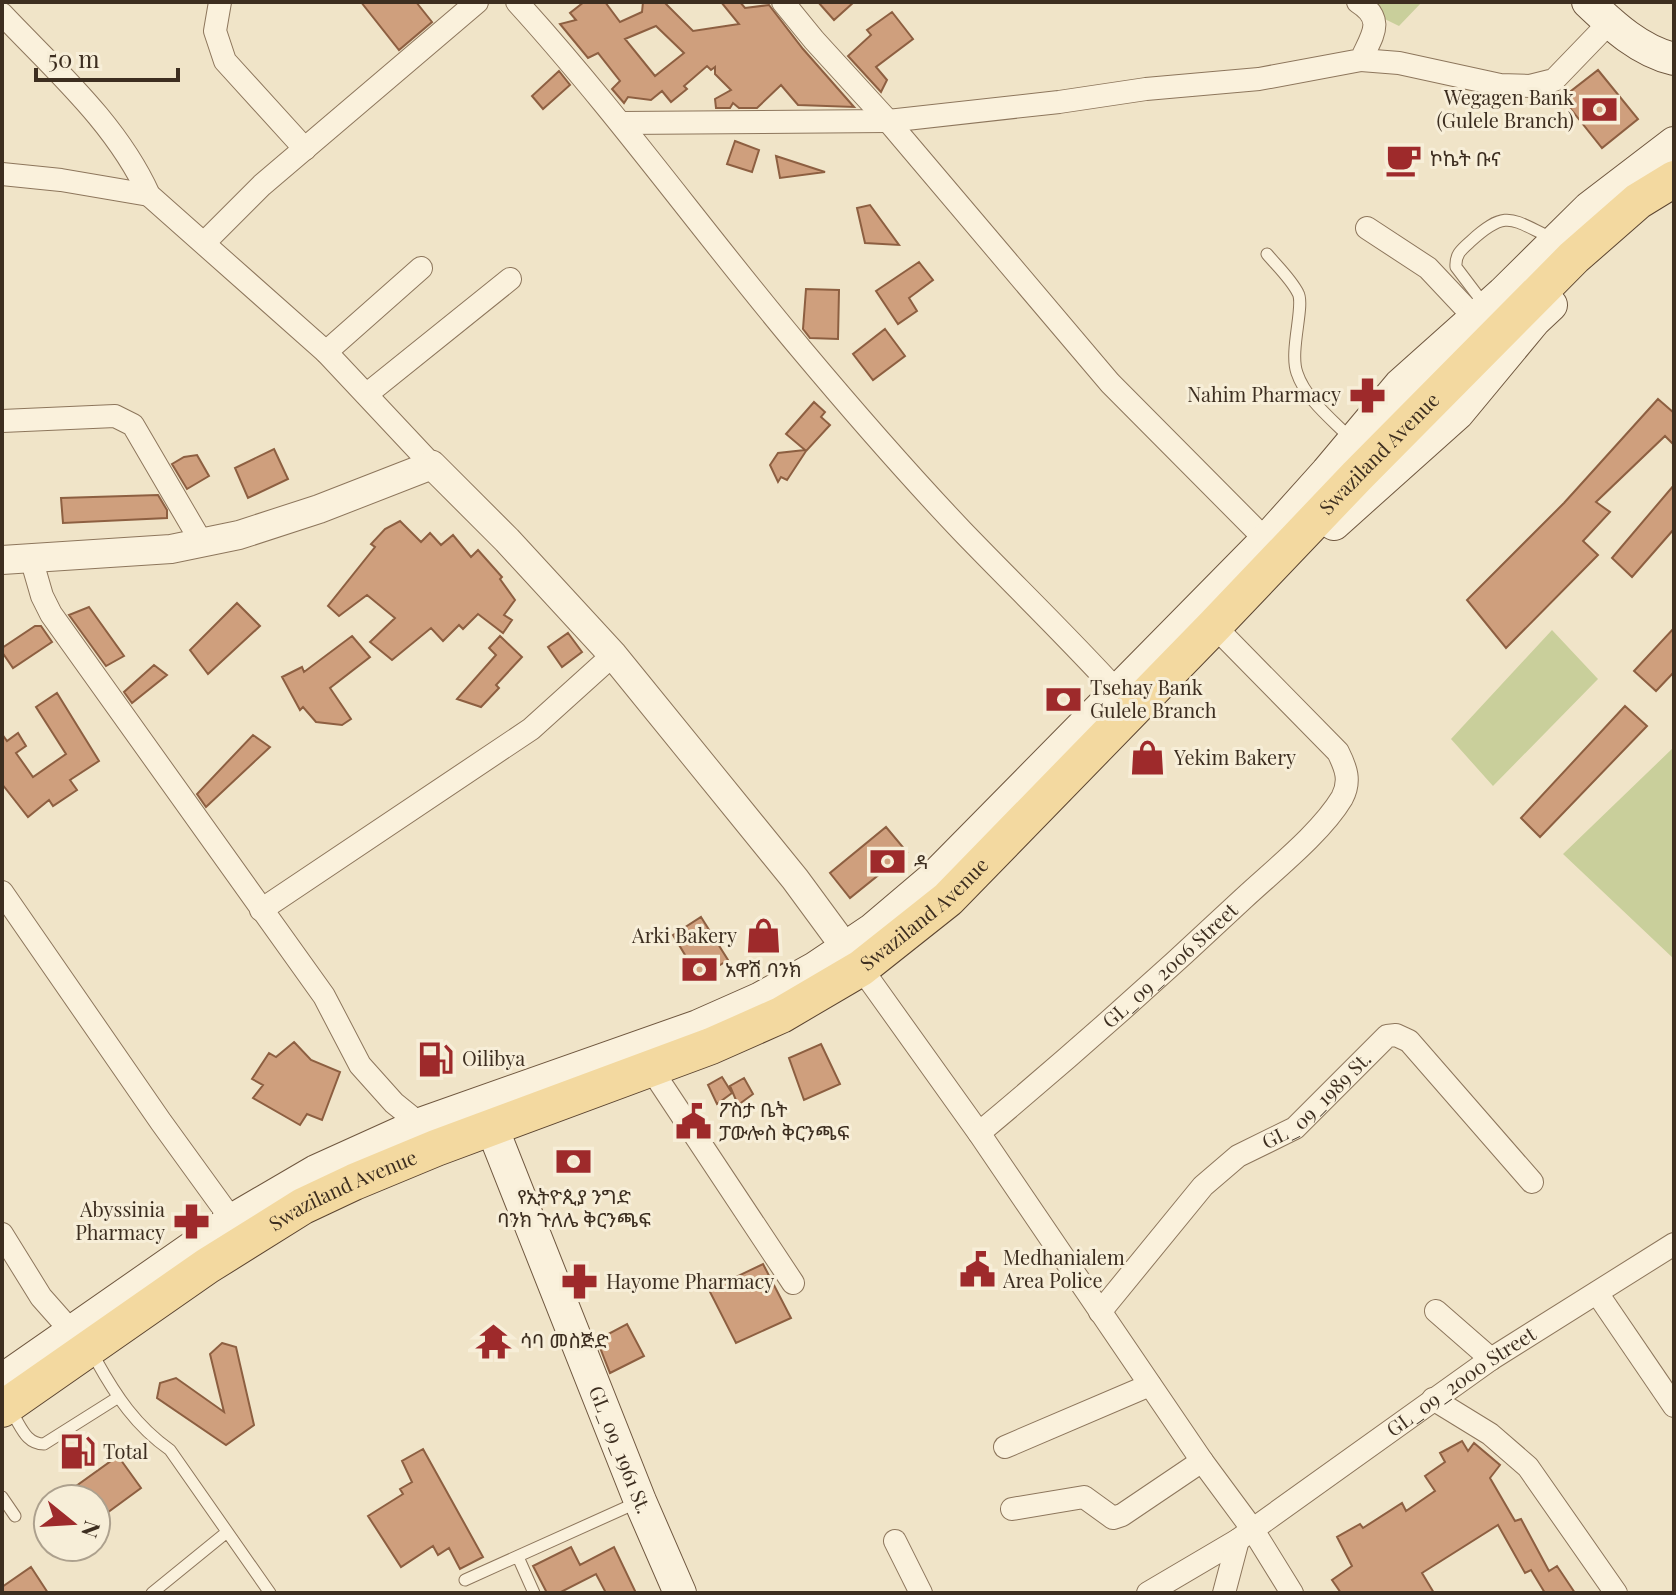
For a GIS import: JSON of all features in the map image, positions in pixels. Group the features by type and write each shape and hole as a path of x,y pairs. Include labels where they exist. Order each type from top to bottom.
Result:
{"main road":[{"path":"1599,12 1638,44 1660,56 1674,59"},
{"path":"2,1380 232,1220 316,1171 420,1124 490,1120 659,1081 767,1037 857,962 892,914 932,879 1266,540 1400,385 1481,313 1589,208 1674,143"},
{"name":"Swaziland Avenue","path":"857,962 951,881 1558,256 1630,194 1674,165"},
{"name":"Swaziland Avenue","path":"5,1411 207,1266 303,1206 490,1120 711,1046 781,1015 956,890 1574,257 1638,201 1674,179"},
{"path":"857,962 925,937 968,900 1365,494 1458,413 1535,320 1637,223 1674,199"},
{"path":"5,1411 96,1360 300,1223 373,1187 490,1120"},
{"name":"GL_09_1961 St.","path":"490,1120 640,1501 680,1593"}],"street":[{"path":"220,2 215,31 225,61 305,149"},
{"path":"205,242 262,185 477,2"},
{"path":"517,2 621,123 812,362 962,531 1118,692"},
{"path":"783,2 1110,383 1266,540"},
{"path":"1358,2 1374,17 1376,26 1361,60"},
{"path":"621,123 888,121 1146,89 1259,79 1361,60 1399,63 1500,85 1530,86 1554,80 1599,12"},
{"path":"2,14 93,111 139,172 149,195 326,352 613,655 857,962 979,1133 1202,1461 1245,1535 1292,1593"},
{"path":"2,174 61,180 149,195"},
{"path":"1367,228 1428,268 1481,313"},
{"path":"326,352 421,268"},
{"path":"367,394 510,279"},
{"path":"2,421 115,416 127,420 133,425 202,543"},
{"path":"37,579 142,552 202,543 277,524 432,465"},
{"path":"2,560 37,579 51,614 324,996 360,1065 394,1103 420,1124"},
{"name":"GL_09_2006 Street","path":"979,1133 1181,958 1307,839 1341,799 1347,784 1347,770 1338,752 1224,636"},
{"path":"261,910 531,729 613,655"},
{"path":"2,892 232,1220"},
{"name":"GL_09_1989 St.","path":"1100,1312 1203,1186 1238,1156 1295,1128 1387,1036 1396,1035 1409,1041 1532,1182"},
{"path":"659,1081 793,1283"},
{"path":"2,1234 41,1297 72,1332"},
{"name":"GL_09_2000 Street","path":"1148,1593 1245,1535 1491,1359 1674,1244"},
{"path":"1597,1293 1674,1406"},
{"path":"1436,1311 1491,1359"},
{"path":"1005,1447 1150,1385"},
{"path":"1433,1399 1490,1434 1528,1467 1616,1593"},
{"path":"1012,1509 1084,1497 1113,1518 1202,1461"},
{"path":"1224,1593 1245,1535"},
{"path":"895,1541 921,1593"}],"lane":[{"path":"1481,313 1456,267 1459,252 1489,224 1499,220 1512,220 1556,240"},
{"path":"1267,254 1299,294 1301,304 1294,347 1296,371 1306,392 1352,440"},
{"path":"96,1360 117,1398 150,1436 170,1450 270,1593"},
{"path":"5,1411 28,1440 44,1444 117,1398"},
{"path":"2,1497 15,1516"},
{"path":"465,1580 640,1501"},
{"path":"152,1593 227,1532"},
{"path":"518,1557 534,1593"}],"green space":[{"path":"1350,2 1422,2 1399,26"},
{"path":"1552,630 1598,679 1493,786 1451,739"},
{"path":"1674,747 1674,959 1563,854"}],"building":[{"path":"361,2 416,2 432,22 399,50"},
{"path":"584,2 605,2 620,22 642,12 643,2 664,2 693,31 739,24 721,2 740,2 745,8 769,5 854,107 798,105 781,85 757,108 739,108 733,103 730,108 716,108 715,99 731,90 715,74 715,67 711,70 707,66 671,102 662,91 651,100 628,97 624,103 612,89 620,81 598,53 588,58 560,24 576,20 570,13","holes":["656,26 684,53 655,76 625,39"]},
{"path":"818,2 854,2 834,20"},
{"path":"892,12 913,39 876,67 887,80 881,92 848,56 871,35 867,30"},
{"name":"Wegagen Bank (Gulele Branch)","path":"1598,70 1638,119 1602,148 1562,98"},
{"path":"559,71 570,85 543,109 532,96"},
{"path":"735,141 759,150 752,172 727,164"},
{"path":"776,156 825,172 780,178"},
{"path":"870,205 899,245 865,243 857,208"},
{"path":"919,262 933,280 909,298 917,311 898,324 876,291"},
{"path":"806,289 839,290 838,339 810,338 803,329"},
{"path":"885,329 905,356 873,380 853,354"},
{"path":"1658,399 1674,413 1674,445 1665,436 1596,502 1610,512 1583,541 1598,555 1506,648 1467,600 1564,503"},
{"path":"814,402 825,412 821,417 830,425 806,451 787,480 781,477 778,482 770,465 778,453 805,450 786,434"},
{"path":"274,449 288,479 248,498 235,468"},
{"path":"197,455 209,476 187,489 172,464 184,457"},
{"path":"1674,485 1674,529 1632,577 1612,558"},
{"path":"158,495 167,510 167,518 63,523 61,498"},
{"path":"400,521 421,542 430,533 441,545 453,535 471,557 478,550 502,577 500,579 515,600 504,615 512,620 503,633 478,614 463,629 459,625 443,641 431,628 392,660 370,642 395,618 367,595 339,616 328,606 375,547 371,544 385,529"},
{"path":"237,603 260,626 208,674 190,650"},
{"path":"89,607 124,656 106,666 69,615"},
{"path":"35,626 41,626 52,642 13,668 2,648"},
{"path":"1674,628 1674,672 1656,691 1634,671"},
{"path":"568,633 582,652 562,667 548,647"},
{"path":"352,636 370,657 330,688 351,719 342,725 316,722 303,707 300,710 282,677 302,667 304,672"},
{"path":"500,636 522,657 481,707 457,699 496,655 489,648"},
{"path":"154,665 167,675 132,703 124,692"},
{"path":"57,693 99,761 70,780 77,790 53,806 49,800 28,817 2,784 2,734 7,741 18,733 26,746 16,753 33,777 66,754 36,707"},
{"path":"1625,706 1647,726 1540,837 1521,818"},
{"path":"253,735 270,747 206,807 197,794"},
{"path":"886,827 907,852 850,898 830,873"},
{"path":"701,917 728,960 699,978 673,935"},
{"path":"294,1042 311,1060 340,1072 322,1120 307,1114 300,1125 253,1098 263,1085 252,1079 269,1053 276,1057"},
{"path":"821,1044 840,1084 804,1100 789,1058"},
{"path":"722,1077 732,1093 717,1104 708,1085"},
{"path":"744,1078 753,1094 738,1105 730,1086"},
{"path":"763,1264 791,1318 736,1343 709,1290"},
{"path":"627,1324 644,1356 610,1373 597,1340"},
{"path":"222,1343 236,1347 254,1425 226,1445 157,1398 160,1383 176,1378 224,1412 210,1354"},
{"path":"1462,1441 1468,1451 1474,1443 1500,1465 1490,1478 1515,1521 1521,1519 1549,1571 1557,1566 1575,1593 1545,1593 1531,1570 1525,1573 1498,1525 1422,1573 1434,1593 1341,1593 1332,1580 1352,1566 1337,1537 1360,1524 1363,1528 1402,1503 1406,1511 1435,1491 1425,1476 1445,1462 1440,1453"},
{"path":"423,1449 483,1557 460,1569 449,1548 438,1555 433,1546 401,1567 368,1516 403,1494 400,1489 412,1482 402,1461"},
{"path":"118,1456 141,1488 112,1509 112,1483 80,1483"},
{"path":"571,1547 580,1565 614,1547 636,1593 606,1593 596,1574 559,1593 547,1593 533,1566"},
{"path":"31,1567 48,1593 2,1593 2,1587"}],"place":[{"name":"Wegagen Bank (Gulele Branch)","path":"1600,109"},
{"name":"ኮኬት ቡና","path":"1404,159"},
{"name":"Nahim Pharmacy","path":"1367,395"},
{"name":"Tsehay Bank Gulele Branch","path":"1064,700"},
{"name":"Yekim Bakery","path":"1148,758"},
{"name":"ዳ","path":"888,862"},
{"name":"Arki Bakery","path":"763,936"},
{"name":"አዋሽ ባንክ","path":"699,970"},
{"name":"Oilibya","path":"436,1059"},
{"name":"ፖስታ ቤት ፓውሎስ ቅርንጫፍ","path":"693,1122"},
{"name":"የኢትዮጲያ ንግድ ባንክ ጉለሌ ቅርንጫፍ","path":"574,1162"},
{"name":"Abyssinia Pharmacy","path":"191,1222"},
{"name":"Medhanialem Area Police","path":"977,1269"},
{"name":"Hayome Pharmacy","path":"580,1282"},
{"name":"ሳባ መስጅድ","path":"494,1341"},
{"name":"Total","path":"77,1452"}]}
